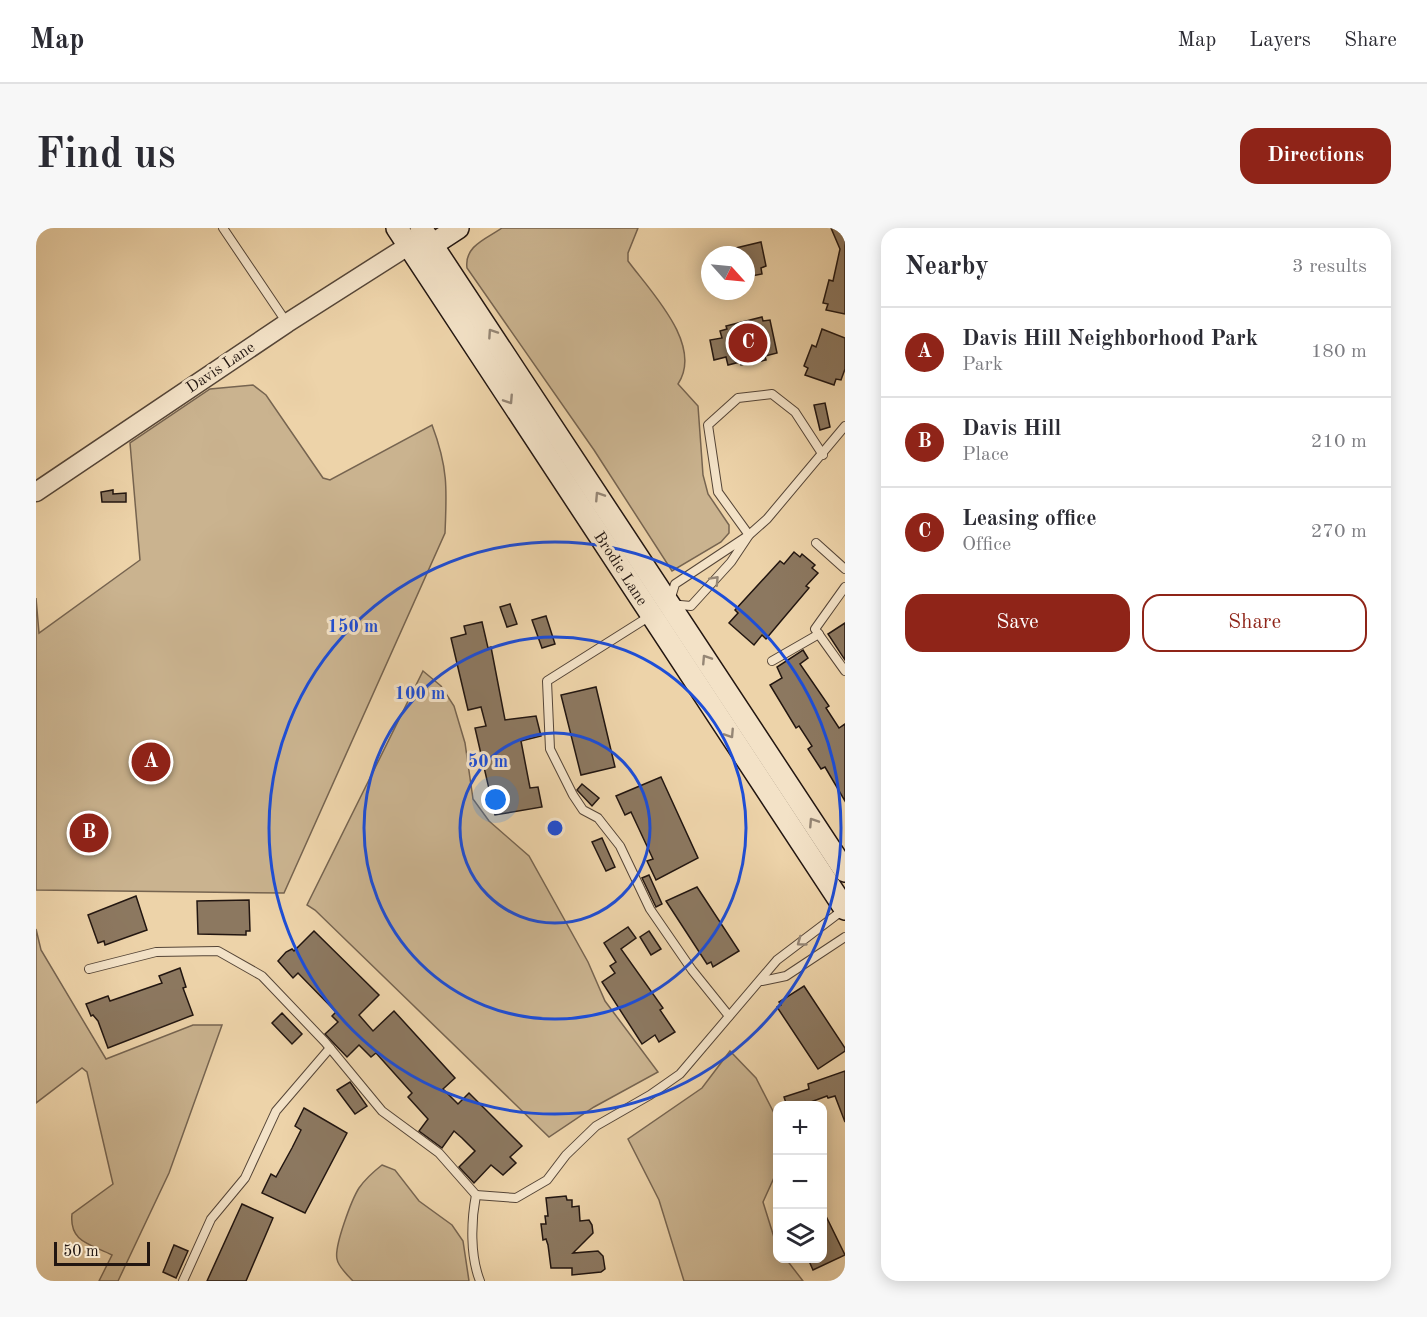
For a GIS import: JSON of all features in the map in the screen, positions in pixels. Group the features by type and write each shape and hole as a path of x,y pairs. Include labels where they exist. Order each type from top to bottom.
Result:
{"main road":[{"name":"Davis Lane","path":"415,235 458,228"},
{"name":"Brodie Lane","path":"415,235 534,395 845,871"},
{"name":"Brodie Lane","path":"415,235 651,615 845,908"},
{"path":"651,615 669,604"}],"street":[{"name":"Davis Lane","path":"36,492 415,235"}],"lane":[{"path":"224,228 287,323"},
{"path":"749,535 718,492 708,424 738,398 772,394 795,412 823,455"},
{"path":"749,535 731,562 691,606 669,604 675,584 749,535 767,519 845,426"},
{"path":"816,543 845,569"},
{"path":"845,587 815,629 845,671"},
{"path":"651,615 547,681 550,749 583,810 597,818 620,846 650,909 692,970 729,1016"},
{"path":"772,662 819,634"},
{"path":"89,969 156,952 218,951 262,976 330,1048 382,1111 439,1153 476,1195 516,1198 547,1180 566,1155 596,1126 650,1095 680,1074 740,1001 762,981 777,960 845,908"},
{"path":"762,981 786,976 845,937"},
{"path":"183,1281 211,1220 245,1178 276,1111 330,1048"},
{"path":"476,1195 473,1212 475,1270 480,1281"}],"shaded area":[{"path":"502,228 638,228 628,253 628,261 671,319 679,336 684,353 684,369 678,384 698,406 703,475 708,494 729,525 729,533 721,542 672,571 594,450 467,268 469,254 477,244"},
{"path":"253,385 266,395 323,478 330,480 432,425 444,466 445,533 284,893 36,890 36,598 39,633 140,560 130,443 210,389"},
{"path":"423,671 441,686 454,706 465,743 473,799 489,821 529,856 588,962 605,1001 658,1072 594,1107 549,1137 315,910 307,905"},
{"path":"36,929 41,950 106,1059 193,1025 222,1025 169,1173 118,1281 99,1281 112,1255 83,1241 74,1231 72,1223 72,1214 113,1184 87,1072 82,1068 36,1103"},
{"path":"730,1051 756,1078 773,1111 773,1180 763,1202 773,1234 773,1263 789,1263 803,1281 684,1281 659,1200 628,1139 702,1088"},
{"path":"382,1165 395,1170 419,1201 452,1225 463,1241 469,1281 353,1281 341,1268 337,1253 348,1212 359,1188"}],"building":[{"path":"831,228 845,228 845,314 826,310 828,304 823,303 829,280 833,281 840,249"},
{"path":"761,242 766,266 761,268 762,274 755,275 755,246 744,246"},
{"path":"762,317 763,321 770,320 777,353 765,356 766,360 741,365 740,362 728,365 726,357 714,360 710,340 722,338 720,331 727,329 726,326"},
{"path":"822,329 845,338 845,369 841,380 836,379 834,385 805,375 808,368 804,366 812,345 816,347"},
{"path":"825,403 830,427 820,430 814,405"},
{"path":"113,490 113,494 126,493 126,502 102,502 101,492"},
{"path":"794,552 800,557 802,554 815,565 812,568 818,573 806,586 809,588 766,639 762,635 754,645 729,623 738,613 735,610 780,561 784,564"},
{"path":"510,604 517,624 507,627 500,607"},
{"path":"546,616 555,644 542,648 532,620"},
{"path":"482,622 488,648 491,647 505,720 536,716 541,736 521,741 530,788 538,787 542,807 495,815 475,728 486,726 481,707 468,710 451,638 466,634 464,626"},
{"path":"845,623 845,660 828,634"},
{"path":"803,650 808,658 800,664 829,706 826,708 839,728 845,724 845,801 825,767 821,769 808,749 812,746 799,726 796,728 770,685 782,678 777,667"},
{"path":"596,687 615,767 581,775 561,695"},
{"path":"661,777 698,858 656,880 647,861 653,859 631,812 625,815 616,796"},
{"path":"582,784 599,798 592,806 577,790"},
{"path":"602,838 615,867 606,871 592,842"},
{"path":"649,875 662,904 656,907 642,878"},
{"path":"697,887 739,951 713,967 711,962 707,964 666,901"},
{"path":"136,896 147,930 105,945 104,941 98,943 88,915"},
{"path":"249,900 250,931 246,931 246,935 198,934 197,901"},
{"path":"628,927 636,938 621,949 663,1008 660,1010 675,1032 659,1042 655,1035 642,1044 602,982 615,973 610,966 616,962 604,943"},
{"path":"314,931 379,995 359,1015 373,1031 394,1011 455,1078 443,1089 458,1104 469,1093 522,1146 510,1157 516,1163 503,1175 491,1165 474,1183 459,1167 475,1151 462,1138 454,1131 442,1148 419,1131 428,1119 408,1097 412,1093 376,1053 371,1057 359,1045 347,1057 325,1034 338,1022 332,1016 336,1012 298,973 293,978 278,961 286,952 292,949 294,951"},
{"path":"649,931 661,949 651,955 640,937"},
{"path":"180,968 186,987 183,988 193,1015 108,1048 98,1021 93,1015 91,1016 86,1004 108,996 110,1001 162,983 159,976"},
{"path":"804,986 845,1048 845,1051 818,1069 777,1007 781,1005 779,1002"},
{"path":"282,1013 302,1034 292,1044 272,1023"},
{"path":"845,1071 845,1122 835,1096 828,1098 827,1096 814,1101 785,1101 784,1097 809,1089 808,1084"},
{"path":"350,1082 367,1106 355,1114 337,1090"},
{"path":"304,1108 347,1133 305,1213 262,1193 271,1174 276,1177 301,1130 295,1126"},
{"path":"566,1196 567,1200 572,1200 572,1207 579,1206 580,1221 589,1220 593,1233 573,1253 598,1251 603,1256 605,1269 601,1272 572,1275 572,1268 551,1268 548,1245 546,1239 543,1240 541,1224 546,1224 545,1216 548,1216 546,1198"},
{"path":"242,1204 273,1218 246,1281 207,1281"},
{"path":"827,1218 845,1255 813,1270 810,1263 827,1263"},
{"path":"174,1245 188,1251 176,1278 163,1272"}],"place":[{"name":"Leasing office","path":"748,343"},
{"name":"Davis Hill Neighborhood Park","path":"151,762"},
{"name":"Davis Hill","path":"89,833"}]}
